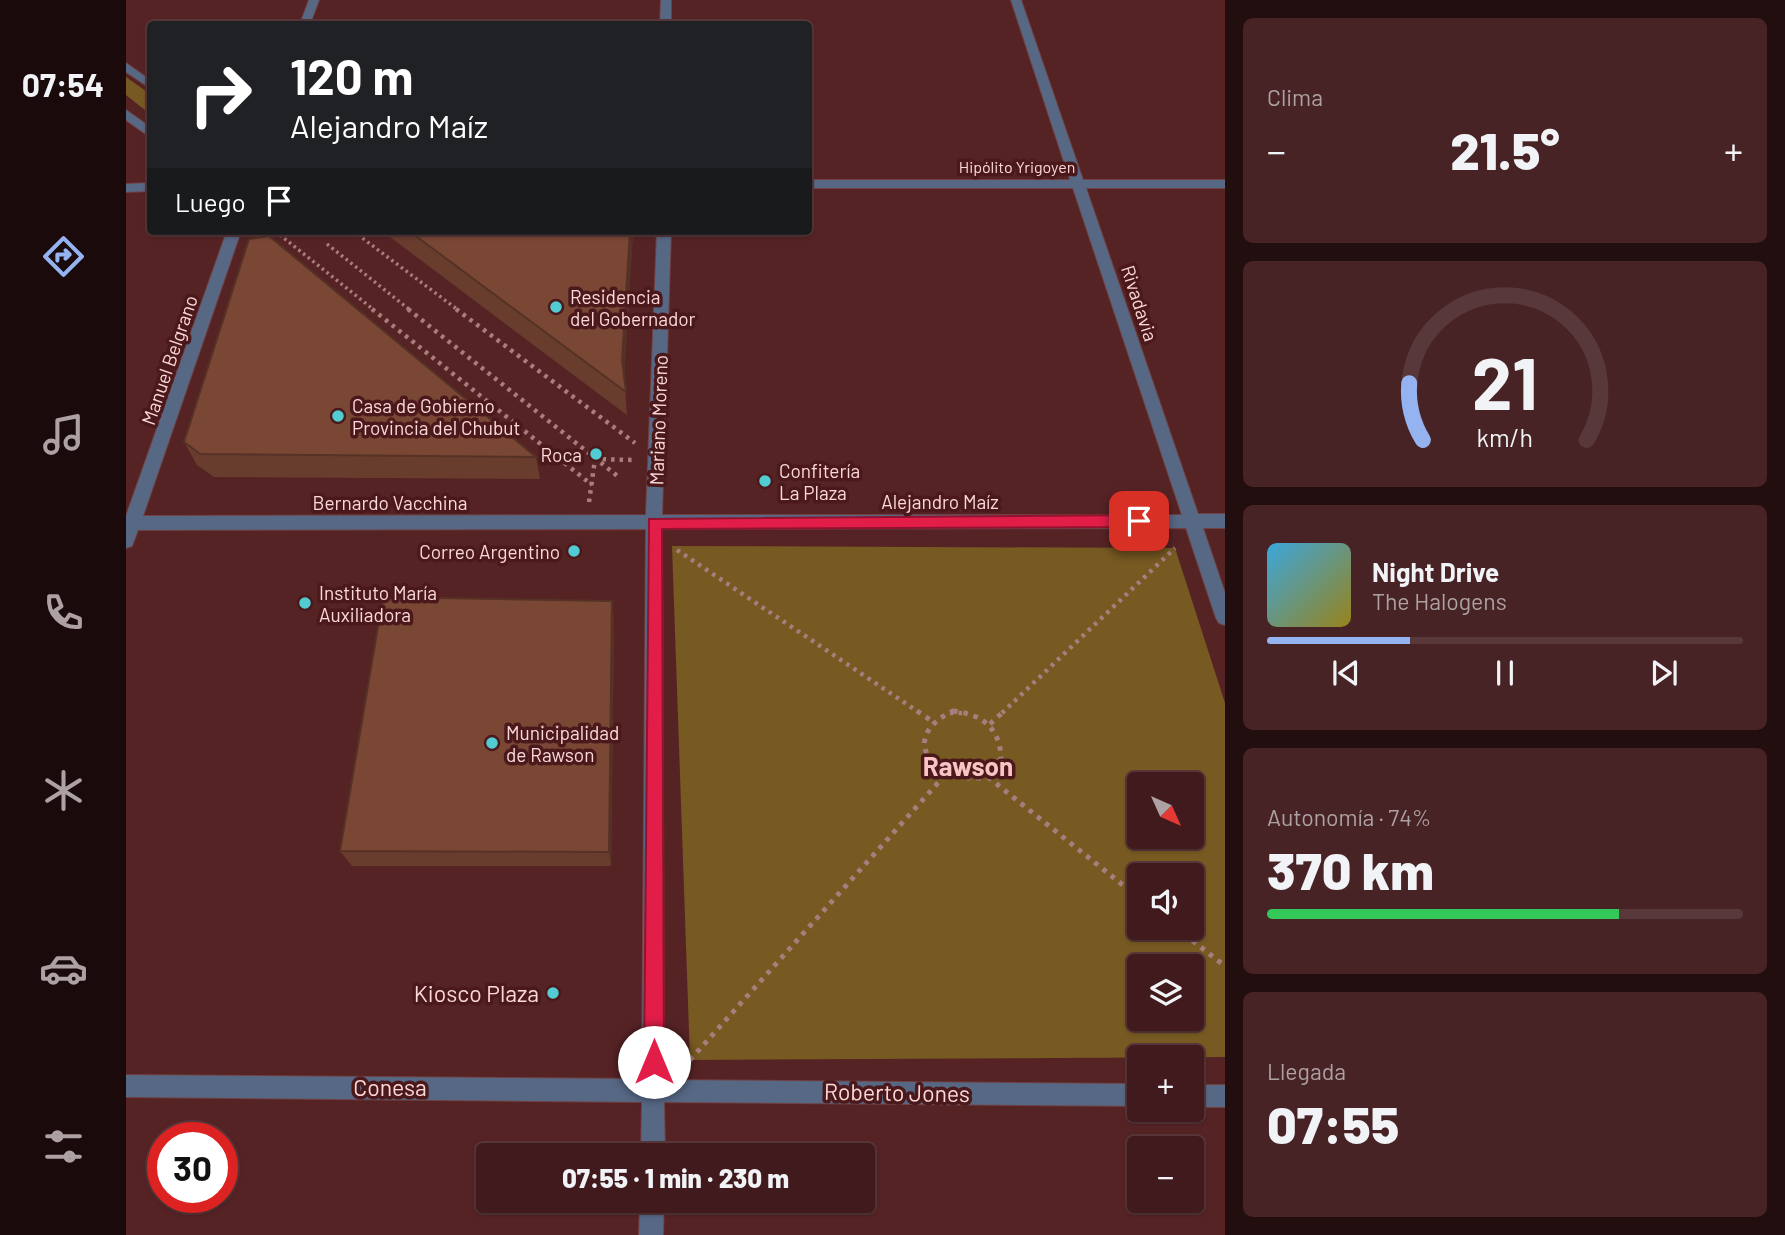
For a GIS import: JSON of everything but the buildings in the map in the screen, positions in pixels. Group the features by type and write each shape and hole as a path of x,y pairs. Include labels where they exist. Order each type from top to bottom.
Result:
{"street":[{"path":"306,21 314,0"},
{"path":"666,0 666,21"},
{"name":"Rivadavia","path":"1016,0 1225,618"},
{"path":"126,66 147,83"},
{"path":"126,114 147,131"},
{"name":"Hipólito Yrigoyen","path":"812,184 1225,184"},
{"path":"126,188 147,187"},
{"name":"Manuel Belgrano","path":"126,541 129,523 233,235"},
{"name":"Mariano Moreno","path":"653,1143 654,523 664,235"},
{"name":"Alejandro Maíz","path":"654,523 1225,521"},
{"name":"Bernardo Vacchina","path":"129,523 654,523"},
{"name":"Conesa","path":"126,1086 654,1089"},
{"name":"Roberto Jones","path":"654,1089 1127,1095"},
{"path":"1204,1096 1225,1096"},
{"path":"651,1235 652,1213"}],"path":[{"path":"280,235 592,485"},
{"path":"358,235 658,461"},
{"path":"327,244 620,478"},
{"path":"587,524 595,459"},
{"path":"595,459 658,461"},
{"path":"654,523 672,547 932,721"},
{"path":"990,724 1175,548"},
{"path":"953,711 979,716 990,724 1002,746 997,769 988,777 967,781 945,775 927,755 926,731 932,721 953,711"},
{"path":"690,1060 945,775"},
{"path":"988,777 1127,888"},
{"path":"1191,940 1225,966"}],"shaded area":[{"path":"126,77 147,92 147,112 126,95"},
{"path":"672,546 1175,548 1225,703 1225,1057 1204,1057 1204,1045 1127,1045 1127,1058 690,1060"}],"place":[{"name":"Residencia del Gobernador","path":"556,307"},
{"name":"Casa de Gobierno Provincia del Chubut","path":"338,416"},
{"name":"Roca","path":"596,454"},
{"name":"Confitería La Plaza","path":"765,481"},
{"name":"Correo Argentino","path":"574,551"},
{"name":"Instituto María Auxiliadora","path":"305,603"},
{"name":"Municipalidad de Rawson","path":"492,743"},
{"name":"Kiosco Plaza","path":"553,993"}],"district":[{"name":"Rawson","path":"968,765"}],"route":[{"path":"654,1062 654,523 1139,521"}]}
